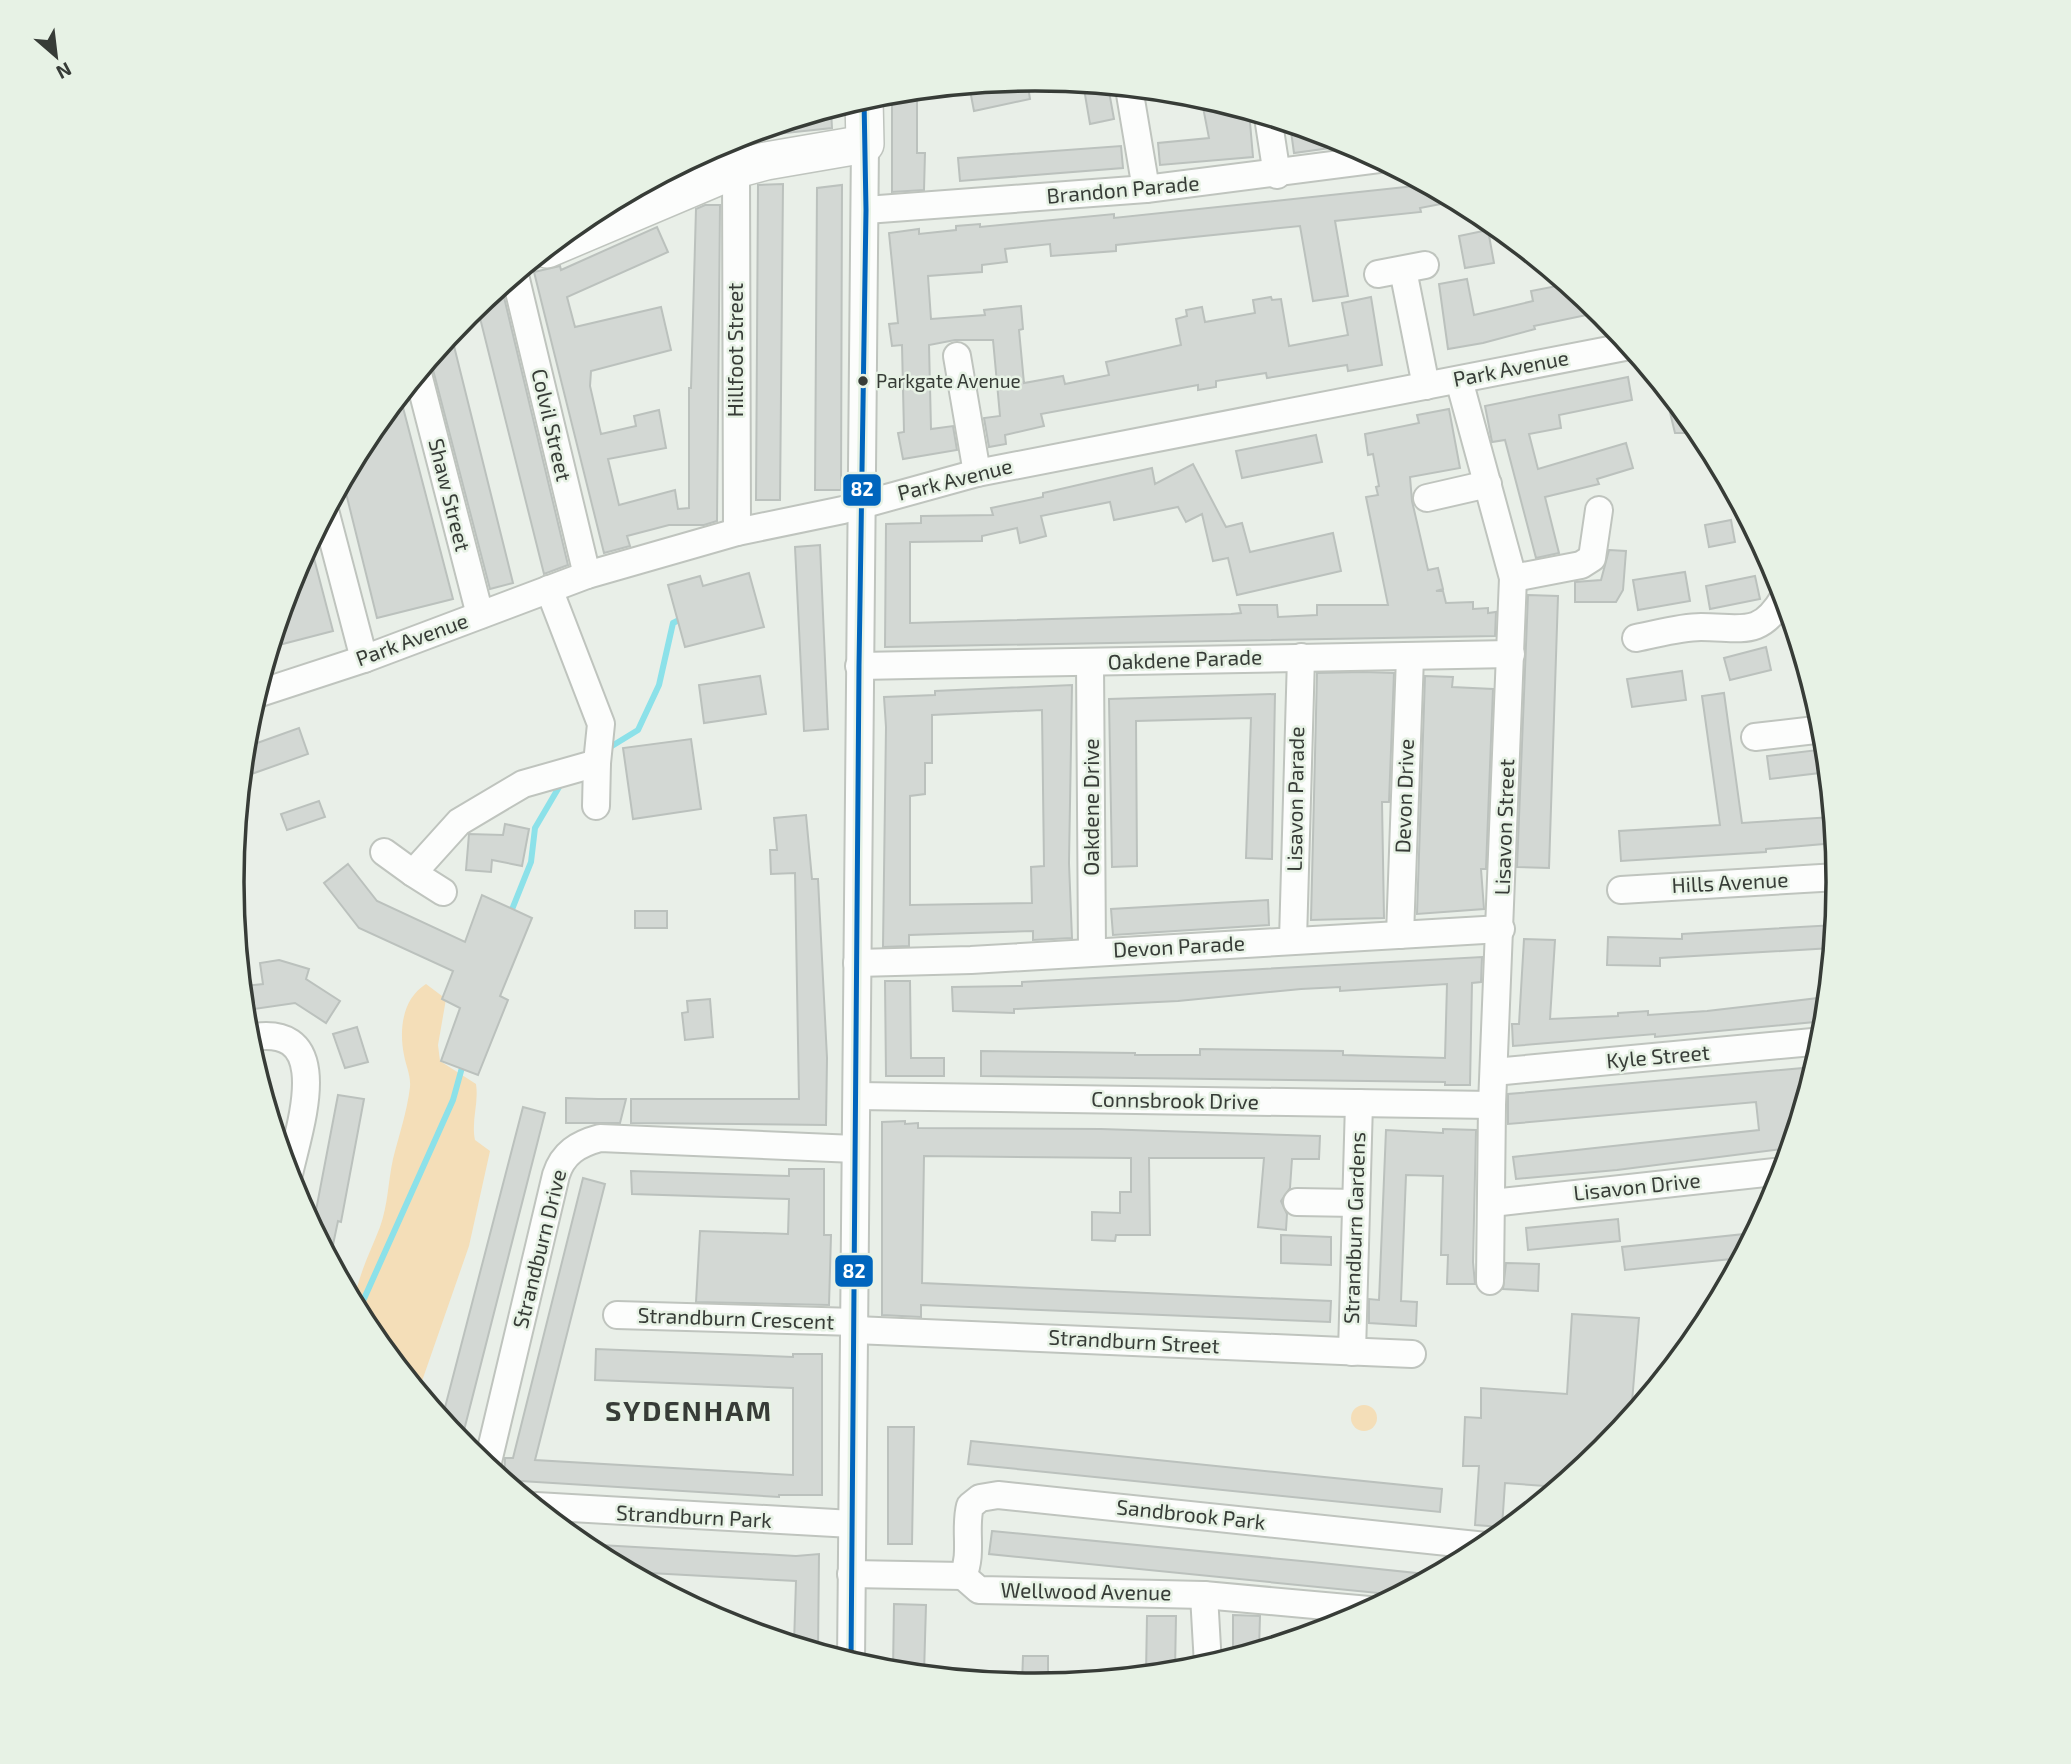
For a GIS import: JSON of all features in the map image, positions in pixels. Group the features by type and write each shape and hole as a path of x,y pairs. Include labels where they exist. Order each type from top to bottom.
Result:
{"street":[{"path":"1131,97 1146,190"},
{"path":"852,1651 855,1149 858,1096 859,666 866,210 864,110"},
{"path":"1270,127 1277,175"},
{"path":"595,224 734,154 766,160 864,144"},
{"name":"Hillfoot Street","path":"734,154 737,531"},
{"name":"Brandon Parade","path":"866,210 1146,190 1277,175 1361,162"},
{"path":"1402,270 1426,386"},
{"name":"Colvil Street","path":"517,284 587,575"},
{"name":"Park Avenue","path":"268,690 364,659 587,575 737,531 863,504 977,473 1619,348"},
{"path":"957,356 977,473"},
{"name":"Lisavon Street","path":"1459,380 1513,578 1492,1105 1490,1281"},
{"name":"Shaw Street","path":"421,385 480,615"},
{"path":"1427,498 1488,484"},
{"path":"1513,578 1581,565 1592,558 1599,510"},
{"path":"329,526 364,659"},
{"path":"549,589 601,724 596,806"},
{"path":"1636,638 1699,627 1746,629 1762,624 1778,609"},
{"name":"Oakdene Parade","path":"859,666 1511,654"},
{"name":"Lisavon Parade","path":"1293,940 1301,657"},
{"name":"Devon Drive","path":"1400,935 1410,657"},
{"name":"Oakdene Drive","path":"1090,663 1092,952"},
{"path":"1755,737 1811,730"},
{"path":"413,873 459,822 523,784 597,763"},
{"path":"384,852 443,892"},
{"name":"Hills Avenue","path":"1621,890 1826,878"},
{"name":"Devon Parade","path":"857,963 971,961 1501,929"},
{"path":"260,1036 280,1037 293,1045 306,1069 308,1087 293,1155"},
{"name":"Kyle Street","path":"1494,1072 1810,1042"},
{"name":"Connsbrook Drive","path":"858,1096 1492,1105"},
{"name":"Strandburn Gardens","path":"1352,1352 1359,1103"},
{"name":"Strandburn Drive","path":"490,1454 556,1175 560,1162 569,1152 582,1143 614,1138 855,1149"},
{"name":"Lisavon Drive","path":"1492,1203 1771,1172"},
{"path":"1297,1202 1356,1203"},
{"name":"Strandburn Crescent","path":"617,1315 855,1326"},
{"name":"Strandburn Street","path":"855,1326 1412,1354"},
{"name":"Sandbrook Park","path":"963,1576 969,1562 967,1520 970,1506 980,1498 998,1495 1468,1544"},
{"name":"Strandburn Park","path":"551,1508 852,1524"},
{"name":"Wellwood Avenue","path":"851,1574 963,1576 979,1590 1204,1595 1325,1618"},
{"path":"1204,1595 1207,1654"}],"shaded area":[{"path":"426,984 446,999 438,1045 440,1061 476,1084 475,1140 490,1151 469,1246 422,1381 357,1289 383,1219 393,1159 409,1096 410,1079 404,1055 402,1026 407,1006 418,990"},
{"path":"1364,1405 1373,1409 1377,1418 1373,1427 1364,1431 1355,1427 1351,1418 1355,1409"}],"building":[{"path":"1029,91 1030,99 974,111 971,94"},
{"path":"1085,93 1110,95 1114,119 1090,124"},
{"path":"917,100 917,153 925,153 924,190 892,192 892,104"},
{"path":"1203,109 1250,121 1253,157 1160,165 1158,143 1209,138"},
{"path":"831,118 832,128 779,134"},
{"path":"1291,133 1330,148 1294,153"},
{"path":"1121,146 1123,168 960,181 958,158"},
{"path":"783,184 780,500 756,500 758,185"},
{"path":"842,185 841,490 815,490 817,188"},
{"path":"1411,186 1442,204 1420,208 1421,212 1335,221 1348,296 1313,301 1300,226 1116,245 1116,251 1051,256 1050,244 1005,249 1007,262 982,265 982,272 928,276 931,319 985,315 984,310 1021,306 1023,329 1019,330 1024,383 1063,376 1065,384 1109,375 1106,362 1181,345 1176,319 1187,316 1186,310 1202,307 1205,322 1255,313 1253,300 1271,297 1272,300 1281,299 1289,346 1348,335 1342,303 1371,297 1382,365 1348,371 1347,365 1267,378 1266,373 1216,381 1216,387 1198,390 1198,385 1041,414 1044,426 1005,435 1006,444 989,447 984,418 1000,416 993,340 955,340 929,345 931,429 953,426 957,450 903,459 898,433 904,432 902,345 892,346 889,324 898,323 889,233 919,229 919,234 956,230 956,226 980,224 980,227 1114,214 1114,218"},
{"path":"705,205 720,205 717,521 704,525 669,525 627,536 630,546 604,553 534,272 560,266 561,270 657,227 668,252 567,297 575,327 661,307 671,350 591,371 590,386 601,434 636,426 634,416 659,410 666,448 608,459 619,505 675,490 678,509 689,508 689,388 696,209"},
{"path":"1484,231 1489,234 1494,263 1465,268 1459,236"},
{"path":"1467,279 1474,315 1533,301 1531,291 1556,286 1587,315 1534,326 1535,329 1483,343 1448,349 1439,284"},
{"path":"504,297 568,565 544,574 480,319"},
{"path":"454,346 513,583 490,589 433,370"},
{"path":"1628,377 1632,400 1559,415 1561,428 1529,434 1538,469 1626,443 1633,468 1597,479 1599,484 1545,497 1559,553 1536,558 1505,440 1492,442 1485,406"},
{"path":"403,407 453,599 377,618 346,493"},
{"path":"1449,409 1460,468 1410,477 1412,501 1428,570 1438,568 1443,589 1436,591 1443,591 1446,603 1473,602 1473,609 1488,608 1488,613 1496,612 1495,636 885,647 886,524 921,523 921,516 993,515 991,508 1152,468 1155,484 1193,464 1226,527 1242,523 1250,552 1333,533 1341,571 1237,595 1228,558 1213,561 1202,514 1186,522 1178,507 1114,520 1110,502 1041,516 1046,536 1020,543 1017,528 982,536 982,541 910,542 910,623 1231,614 1241,613 1239,605 1277,605 1278,617 1317,615 1317,605 1388,605 1366,497 1378,495 1376,487 1379,486 1373,454 1368,455 1365,434 1419,423 1417,415"},
{"path":"1669,409 1686,433 1675,433"},
{"path":"1316,435 1322,462 1242,478 1236,451"},
{"path":"1731,520 1735,542 1709,547 1705,525"},
{"path":"820,545 828,729 804,731 795,547"},
{"path":"1609,550 1626,551 1623,590 1616,602 1575,602 1575,582 1601,580"},
{"path":"314,559 333,631 281,644"},
{"path":"1685,572 1690,601 1638,610 1633,580"},
{"path":"749,573 764,627 685,647 668,585 700,576 703,586"},
{"path":"1755,576 1760,599 1710,609 1706,586"},
{"path":"1528,595 1558,596 1549,868 1517,867"},
{"path":"1766,647 1771,670 1730,680 1724,658"},
{"path":"1682,671 1686,700 1632,707 1627,679"},
{"path":"1317,673 1394,673 1389,802 1382,802 1384,918 1311,920"},
{"path":"760,676 766,714 704,723 699,685"},
{"path":"1425,676 1453,677 1452,687 1493,689 1486,869 1481,869 1484,909 1417,914"},
{"path":"1072,685 1069,863 1072,938 1033,940 1033,931 909,935 909,946 883,947 886,727 884,697 935,695 935,691","holes":["1042,710 1044,866 1031,867 1032,903 910,905 910,796 925,794 925,763 932,763 932,715"]},
{"path":"1724,693 1742,823 1824,818 1825,844 1766,849 1766,852 1621,861 1619,831 1720,825 1702,696"},
{"path":"1275,694 1272,859 1246,858 1251,718 1136,721 1137,866 1112,867 1109,699"},
{"path":"299,728 308,754 252,774 257,743"},
{"path":"691,739 701,809 633,819 623,748"},
{"path":"1815,750 1819,773 1770,779 1767,756"},
{"path":"319,801 325,817 287,830 281,814"},
{"path":"806,815 812,879 818,879 827,1058 826,1125 631,1123 631,1099 799,1099 795,873 771,874 770,850 777,850 774,818"},
{"path":"505,824 529,829 522,866 492,860 491,872 466,870 469,834 503,835"},
{"path":"348,864 377,901 465,942 482,895 532,918 500,996 508,1000 478,1075 441,1061 460,1008 442,999 453,971 359,928 324,883"},
{"path":"1268,900 1269,925 1113,935 1111,909"},
{"path":"635,911 667,911 667,928 635,928"},
{"path":"1825,926 1824,948 1660,958 1660,966 1607,965 1608,937 1682,939 1682,934"},
{"path":"1524,939 1555,940 1550,1019 1618,1016 1618,1013 1648,1011 1648,1015 1707,1011 1818,998 1813,1022 1655,1037 1655,1034 1513,1046 1512,1024 1519,1024"},
{"path":"1482,957 1481,982 1472,983 1470,1085 1445,1085 1445,1082 981,1076 981,1051 1200,1055 1200,1049 1343,1051 1343,1055 1445,1058 1447,984 1340,991 1340,987 1301,989 1178,1001 1014,1009 1014,1013 953,1011 952,987 1022,986 1022,982"},
{"path":"279,960 309,969 306,979 340,1001 326,1023 295,1003 255,1009 251,985 263,984 260,963"},
{"path":"885,981 910,981 911,1058 944,1058 944,1076 886,1076"},
{"path":"710,999 713,1037 685,1040 682,1013 688,1012 687,1001"},
{"path":"357,1027 368,1062 345,1068 333,1034"},
{"path":"1804,1068 1780,1149 1617,1170 1516,1179 1513,1157 1759,1130 1756,1102 1508,1124 1508,1094"},
{"path":"338,1095 364,1099 341,1222 338,1221 333,1245 316,1210"},
{"path":"566,1098 626,1099 620,1123 566,1123"},
{"path":"523,1107 545,1113 464,1429 445,1408"},
{"path":"905,1121 905,1124 918,1123 918,1128 1101,1129 1320,1136 1319,1159 1292,1159 1290,1188 1281,1201 1287,1214 1286,1230 1258,1227 1264,1158 1149,1158 1150,1235 1116,1235 1115,1241 1092,1240 1092,1212 1120,1213 1120,1192 1131,1192 1131,1158 924,1156 922,1283 1331,1301 1330,1322 921,1305 921,1317 882,1315 882,1122"},
{"path":"1443,1129 1476,1130 1473,1262 1475,1284 1447,1284 1448,1255 1441,1255 1443,1176 1406,1175 1401,1301 1417,1302 1416,1326 1369,1323 1369,1299 1379,1300 1386,1130 1443,1133"},
{"path":"789,1169 824,1169 824,1235 831,1235 829,1305 696,1302 700,1231 788,1234 789,1199 632,1194 631,1171 789,1176"},
{"path":"583,1178 605,1184 535,1460 793,1475 793,1388 595,1380 596,1349 793,1357 793,1354 822,1354 822,1495 779,1497 519,1481 505,1468 505,1458 513,1458"},
{"path":"1618,1219 1620,1241 1528,1250 1526,1228"},
{"path":"1744,1234 1731,1259 1625,1270 1622,1247"},
{"path":"1281,1235 1331,1237 1331,1265 1281,1263"},
{"path":"1506,1263 1539,1264 1538,1291 1503,1289"},
{"path":"1572,1314 1639,1318 1632,1402 1595,1441 1546,1486 1505,1483 1502,1520 1494,1526 1475,1525 1479,1466 1463,1466 1465,1417 1481,1418 1481,1388 1567,1394"},
{"path":"888,1427 914,1427 912,1544 888,1544"},
{"path":"971,1441 1442,1489 1440,1512 968,1464"},
{"path":"992,1531 1419,1573 1380,1593 989,1554"},
{"path":"605,1545 796,1556 819,1554 818,1642 794,1635 796,1581 652,1573"},
{"path":"894,1604 926,1605 924,1665 893,1660"},
{"path":"1233,1615 1260,1616 1259,1640 1233,1648"},
{"path":"1147,1616 1176,1616 1175,1660 1146,1665"},
{"path":"1023,1656 1048,1656 1048,1673 1022,1672"}],"waterway":[{"path":"607,749 638,730 659,685 673,623 683,618"},
{"path":"509,917 531,862 535,828 562,782"},
{"path":"364,1299 453,1100 463,1064"}],"transit line":[{"name":"82","path":"851,1651 859,666 866,210 864,110"}],"place":[{"name":"Parkgate Avenue","path":"863,381"}],"district":[{"name":"SYDENHAM","path":"689,1411"}]}
